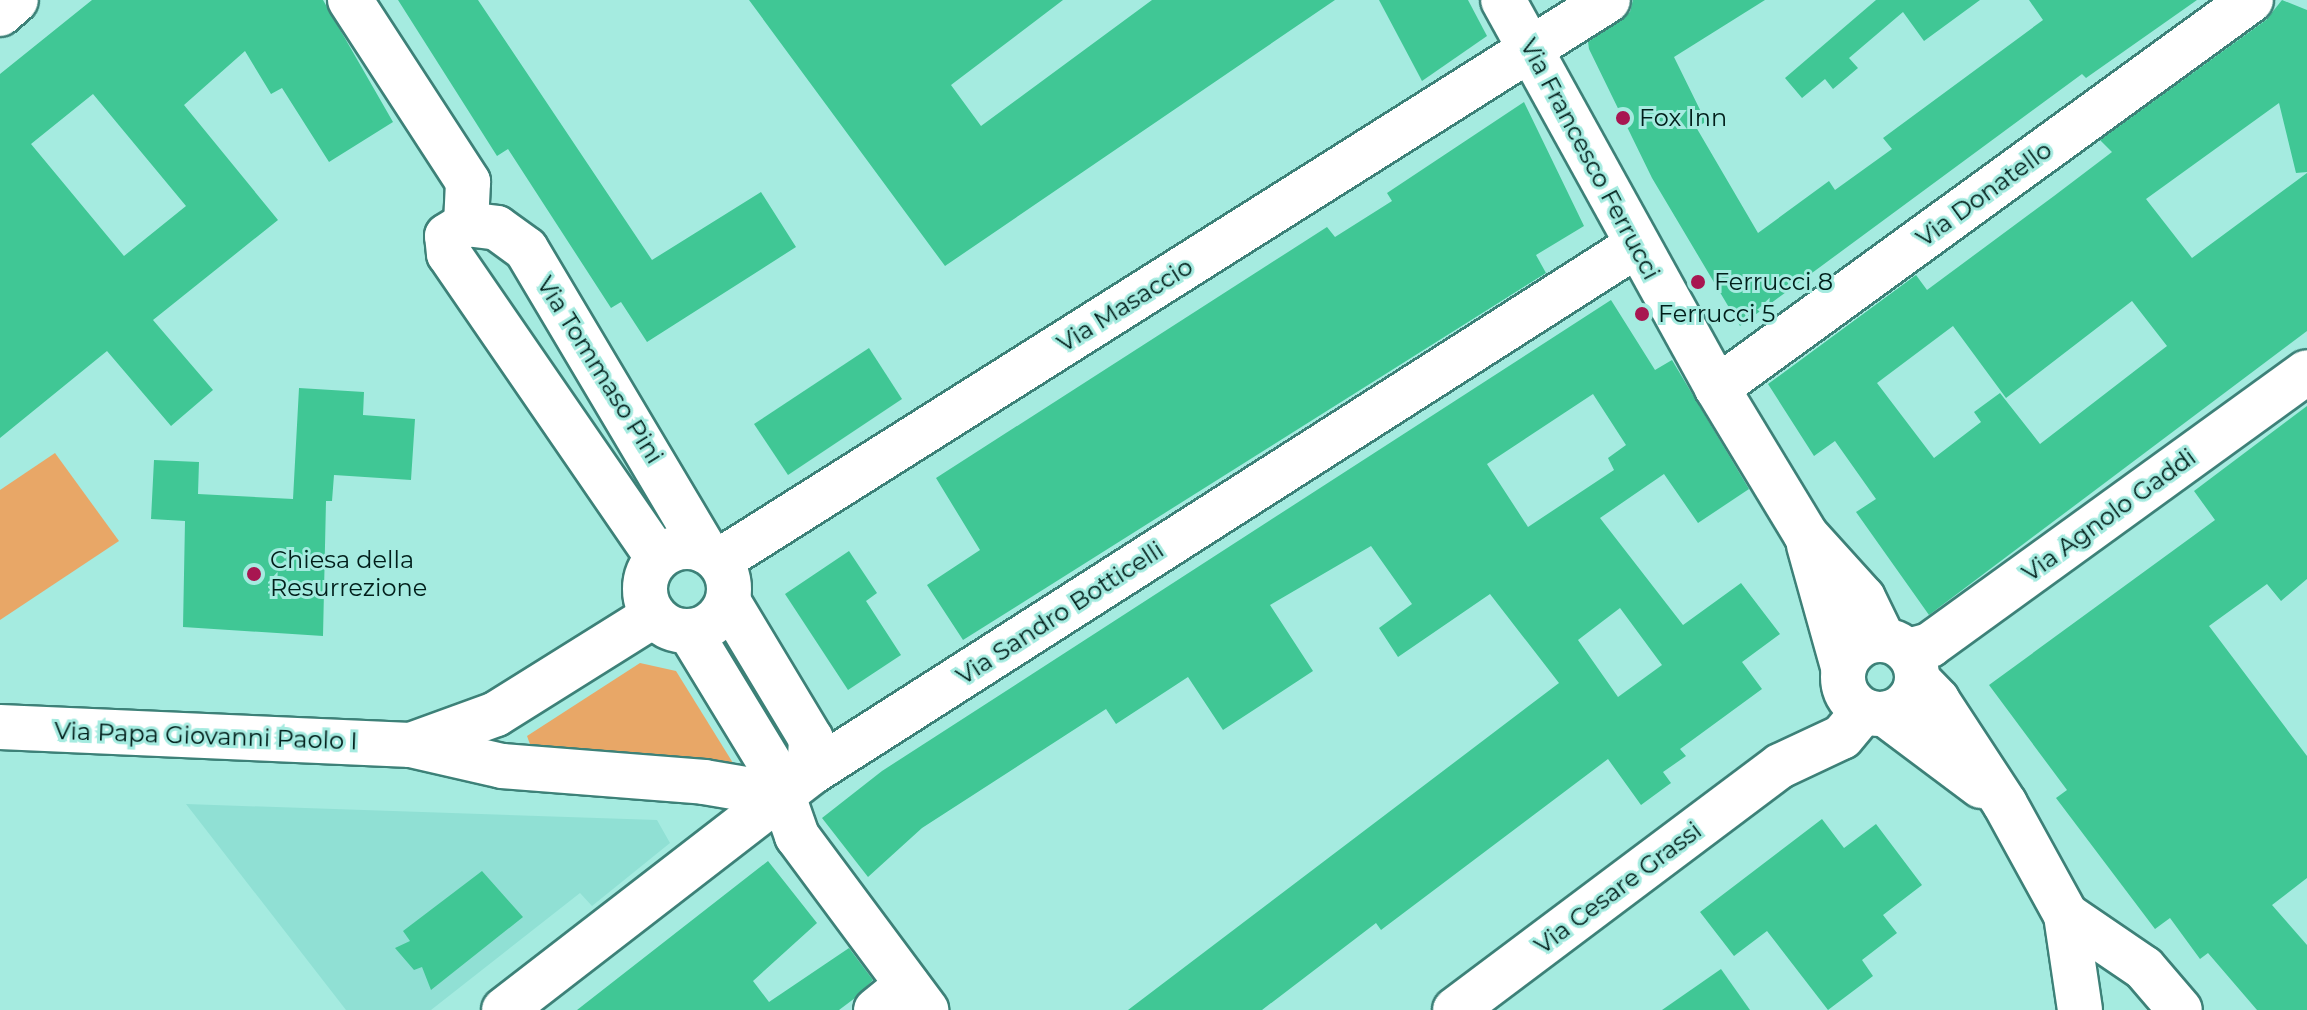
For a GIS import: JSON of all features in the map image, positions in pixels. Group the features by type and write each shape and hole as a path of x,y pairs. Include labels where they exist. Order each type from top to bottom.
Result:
{"street":[{"path":"0,14 16,0"},
{"path":"350,0 468,182 466,224 447,236 449,254 658,558"},
{"name":"Via Francesco Ferrucci","path":"1503,0 1717,388 1806,535 1863,598 1937,700 2005,804 2066,915 2080,1010"},
{"name":"Via Masaccio","path":"717,571 1608,0"},
{"name":"Via Donatello","path":"1717,388 2251,0"},
{"name":"Via Tommaso Pini","path":"466,224 497,228 526,249 672,486 811,739 795,784"},
{"name":"Via Sandro Botticelli","path":"504,1010 795,784 1637,245"},
{"name":"Via Agnolo Gaddi","path":"1903,657 1930,645 2307,372"},
{"path":"1806,535 1860,697 2005,804"},
{"path":"672,624 714,623 717,571 680,547 658,558 645,580 672,624 774,770 795,784 797,836 903,1002"},
{"name":"Via Papa Giovanni Paolo I","path":"411,745 496,714 672,624"},
{"path":"1859,645 1903,657 1906,704 1860,697 1859,645"},
{"name":"Via Cesare Grassi","path":"1455,1010 1780,766 1860,697"},
{"name":"Via Papa Giovanni Paolo I","path":"0,727 411,745 502,766 795,784"},
{"path":"2066,915 2144,968 2180,1010"}],"shaded area":[{"path":"55,453 119,541 0,620 0,490"},
{"path":"640,663 676,671 733,763 531,747 527,736"},
{"path":"186,804 657,820 670,843 592,906 580,893 431,1010 346,1010"}],"building":[{"path":"92,0 323,0 393,122 329,162 282,88 271,94 245,51 184,105 278,220 153,320 213,390 171,426 107,351 0,438 0,74","holes":["93,94 186,206 124,256 31,144"]},
{"path":"398,0 478,0 652,260 761,192 796,247 647,342 621,302 611,308 508,149 497,156"},
{"path":"749,0 1063,0 951,85 981,126 1152,0 1335,0 945,266"},
{"path":"1379,0 1468,0 1487,36 1422,81"},
{"path":"1633,0 1765,0 1674,57 1706,122 1696,127 1758,233 1829,181 1835,190 1892,149 1883,138 2043,20 2029,0 2197,0 2086,78 2082,74 1740,326 1652,178 1589,49 1588,42 1630,12"},
{"path":"1876,0 1980,0 1924,41 1903,12 1849,58 1858,68 1833,89 1825,79 1802,98 1785,78"},
{"path":"2282,0 2307,10 2307,172 2296,173 2279,103 2146,199 2192,258 2307,173 2307,331 1929,615 1856,512 1876,499 1835,441 1814,456 1768,384 1916,275 1927,290 2112,152 2100,140 2266,20","holes":["2132,301 2167,346 2040,444 2000,393 1974,412 1981,422 1934,458 1877,383 1953,326 2006,398"]},
{"path":"1524,102 1584,226 1536,255 1546,273 963,640 927,585 980,550 936,478 1327,227 1335,237 1392,201 1387,193"},
{"path":"1611,300 1655,370 1672,360 1749,489 1698,523 1664,474 1600,518 1683,625 1741,583 1780,634 1742,662 1762,689 1680,749 1686,756 1663,772 1671,783 1641,805 1608,759 1381,930 1376,923 1262,1010 1128,1010 1559,683 1490,594 1398,657 1379,628 1412,604 1371,546 1270,605 1313,671 1223,730 1188,677 1116,724 1106,709 922,828 868,877 822,818 882,771","holes":["1593,394 1626,445 1608,458 1614,470 1528,527 1487,464","1620,608 1662,665 1618,697 1578,640"]},
{"path":"869,348 902,399 788,475 754,424"},
{"name":"Chiesa della Resurrezione","path":"299,388 364,392 363,415 415,419 411,480 334,475 332,501 326,501 323,636 183,627 185,521 151,519 154,460 199,462 198,494 293,499"},
{"path":"2307,406 2307,579 2281,601 2267,584 2209,626 2307,756 2307,878 2272,905 2307,945 2307,1010 2257,1010 2208,953 2200,959 2170,918 2155,929 2056,798 2067,790 1989,685 2215,520 2194,491"},
{"path":"849,551 877,593 866,601 901,655 848,690 785,594"},
{"path":"1822,819 1844,848 1876,824 1922,885 1883,915 1897,933 1862,960 1873,976 1828,1010 1767,931 1734,956 1700,912"},
{"path":"768,861 817,923 753,981 769,1002 849,948 873,980 855,998 839,1010 577,1010"},
{"path":"482,871 523,917 431,990 422,967 414,970 395,948 410,941 403,931"},
{"path":"1721,969 1750,1010 1662,1010"}],"place":[{"name":"Fox Inn","path":"1623,118"},
{"name":"Ferrucci 8","path":"1698,282"},
{"name":"Ferrucci 5","path":"1642,314"},
{"name":"Chiesa della Resurrezione","path":"254,574"}]}
